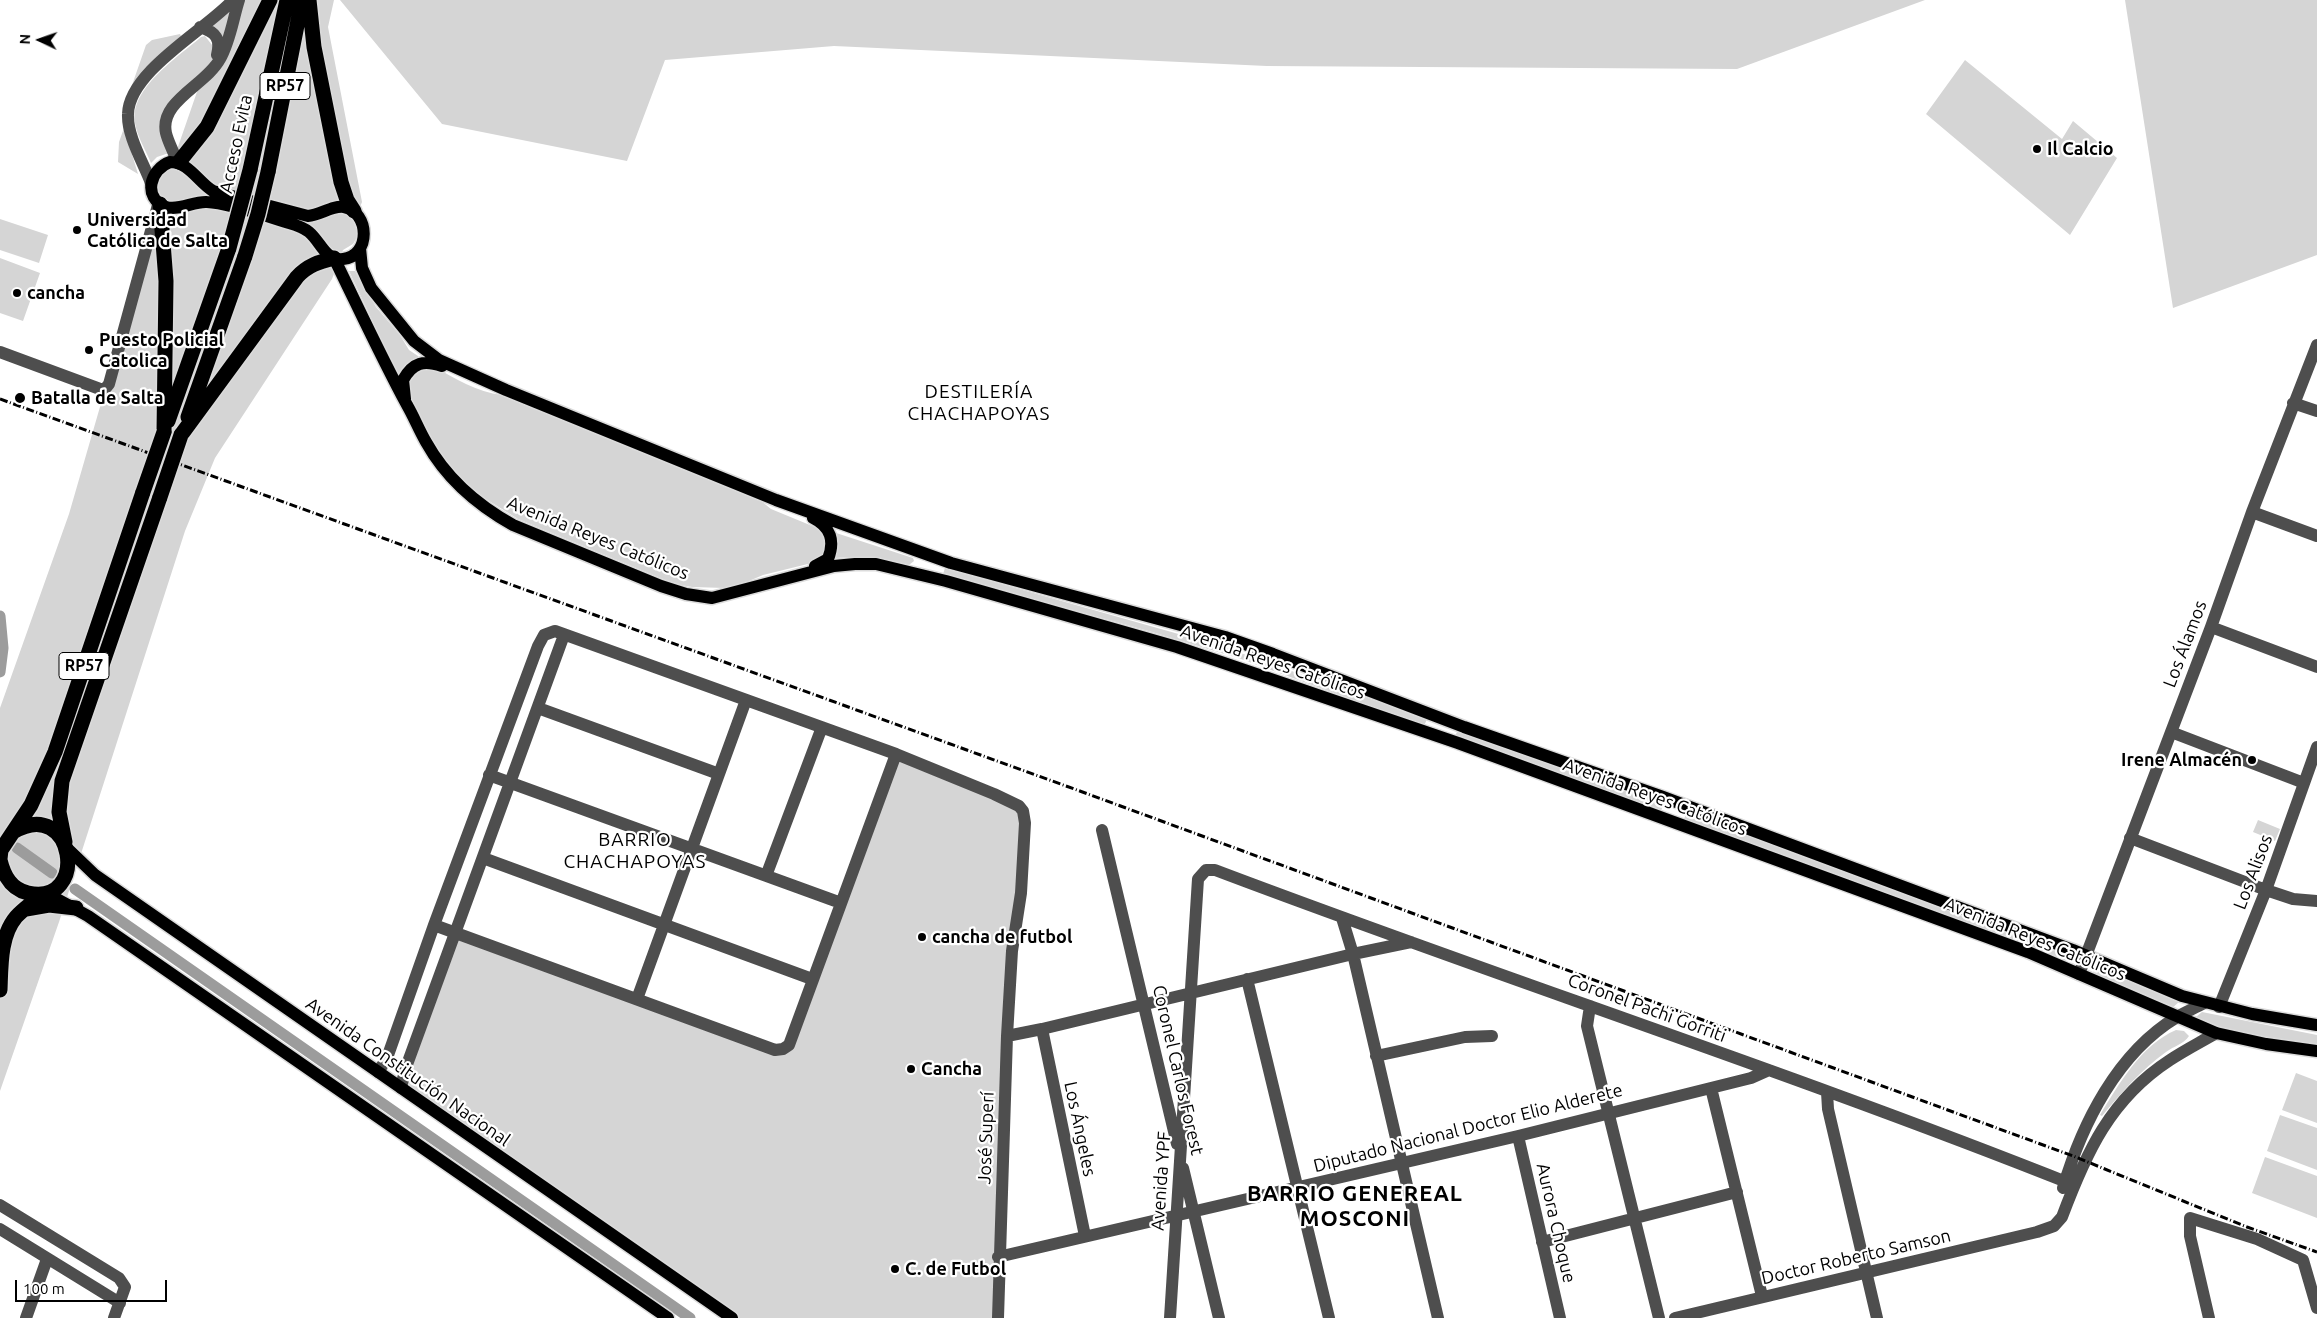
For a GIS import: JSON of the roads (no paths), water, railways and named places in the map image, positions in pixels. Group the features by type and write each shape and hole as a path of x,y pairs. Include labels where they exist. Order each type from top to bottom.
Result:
{"highway":[{"path":"178,162 207,127 270,0"},
{"name":"Acceso Evita","path":"12,833 31,804 55,752 143,492 229,248 250,170 286,0"},
{"name":"Acceso Evita","path":"66,846 59,812 62,781 258,214 302,0"},
{"path":"309,0 314,47 341,182 347,200 354,210"},
{"path":"160,204 166,281 164,432"},
{"path":"181,435 297,277 306,268 334,258"},
{"path":"12,833 22,827 40,826 57,833 66,846"},
{"name":"RP57","path":"12,833 1,850 0,860 8,881 23,892 44,894"},
{"name":"RP57","path":"0,990 6,935 15,919 44,894 61,883 68,871 66,846"},
{"path":"26,909 49,905 76,908"}],"main road":[{"path":"160,204 152,191 151,183 158,169 164,164 178,162 188,168 203,185 213,191 308,216 319,215 338,207 354,210"},
{"name":"Avenida Reyes Católicos","path":"160,204 168,208 206,202 291,224 308,231 327,255 334,258 393,381 426,443 451,477 474,499 495,515 513,525 661,586 686,594 712,598 834,566 876,564 1177,647 1458,743 2018,948 2216,1033 2266,1044 2317,1052"},
{"name":"Avenida Reyes Católicos","path":"354,210 360,216 363,225 364,233 360,248 362,268 371,288 414,341 439,360 506,390 776,500 951,563 1225,637 1265,651 1464,727 1662,797 2087,956 2160,988 2219,1007 2317,1025"},
{"path":"334,258 343,259 350,257 360,248"},
{"path":"406,404 403,380 408,371 420,362 436,364 506,390"},
{"path":"756,586 824,563 832,549 829,531 820,522 776,500"},
{"name":"Avenida Constitución Nacional","path":"66,846 95,875 732,1318"},
{"path":"44,894 76,908 668,1318"}],"street":[{"path":"151,183 129,128 129,107 133,95 145,77 233,0"},
{"path":"178,162 166,135 165,119 170,108 208,76 214,67 223,52 239,0"},
{"path":"200,27 211,30 218,40 214,67"},
{"path":"0,352 100,390 105,389 109,384 160,204"},
{"name":"Los Álamos","path":"2079,974 2211,626 2252,512 2317,345"},
{"path":"2294,403 2317,411"},
{"path":"2252,512 2317,536"},
{"path":"2211,626 2317,667"},
{"path":"378,1072 387,1058 434,925 538,646 544,635 555,631 896,754 789,1045 779,1050 434,925"},
{"path":"401,1088 404,1070 564,635"},
{"path":"637,1000 746,700"},
{"path":"538,708 719,774"},
{"path":"766,876 822,727"},
{"path":"2171,732 2304,783"},
{"name":"Los Alisos","path":"2219,1007 2266,890 2304,783 2315,761 2317,747"},
{"name":"José Superí","path":"896,754 994,794 1019,806 1023,811 1025,823 1021,893 1012,951 1007,1036 998,1257 998,1318"},
{"path":"490,775 840,903"},
{"name":"Coronel Carlos Forest","path":"1102,830 1219,1318"},
{"path":"2130,838 2266,890 2293,899 2317,901"},
{"path":"483,858 812,979"},
{"name":"Coronel Pachi Gorriti","path":"1206,870 1215,870 1342,918 1769,1070 1984,1148 2069,1183"},
{"name":"Avenida YPF","path":"1170,1318 1198,879 1206,870"},
{"path":"1342,918 1353,954 1400,1163 1438,1318"},
{"path":"1007,1036 1353,954 1412,942"},
{"path":"1247,979 1329,1318"},
{"name":"Doctor Roberto Samson","path":"1675,1318 2045,1229 2058,1223 2082,1134 2108,1089 2140,1046 2176,1017 2204,1003"},
{"path":"1590,1006 1586,1026 1659,1318"},
{"name":"Los Ángeles","path":"1042,1029 1085,1236"},
{"name":"Doctor Roberto Samson","path":"2069,1183 2100,1130 2124,1100 2158,1069 2216,1033"},
{"path":"1376,1056 1465,1037 1492,1036"},
{"name":"Diputado Nacional Doctor Elio Alderete","path":"998,1257 1518,1136 1608,1112 1751,1078 1769,1070"},
{"path":"1712,1088 1762,1296"},
{"path":"1827,1092 1828,1109 1877,1318"},
{"name":"Aurora Choque","path":"1518,1136 1560,1318"},
{"path":"1542,1242 1737,1192"},
{"path":"0,1205 119,1278 125,1287 114,1318"},
{"path":"2209,1318 2190,1236 2190,1218 2257,1239 2303,1260 2317,1308"},
{"path":"0,1229 120,1303"},
{"path":"26,1318 47,1259"}],"waterway":[{"path":"0,616 3,648 0,672"},
{"path":"17,848 52,873"},
{"path":"75,889 690,1318"}],"railway":[{"path":"0,399 1077,790 2073,1156 2247,1227 2317,1252"}],"place":[{"name":"Il Calcio","path":"2037,149"},
{"name":"Universidad Católica de Salta","path":"77,230"},
{"name":"cancha","path":"17,293"},
{"name":"Puesto Policial Catolica","path":"89,350"},
{"name":"Batalla de Salta","path":"20,398"},
{"name":"Irene Almacén","path":"2252,760"},
{"name":"cancha de futbol","path":"922,937"},
{"name":"Cancha","path":"911,1069"},
{"name":"C. de Futbol","path":"895,1269"}],"district":[{"name":"DESTILERÍA CHACHAPOYAS","path":"979,403"},
{"name":"BARRIO CHACHAPOYAS","path":"635,851"},
{"name":"BARRIO GENEREAL MOSCONI","path":"1355,1206"}]}
